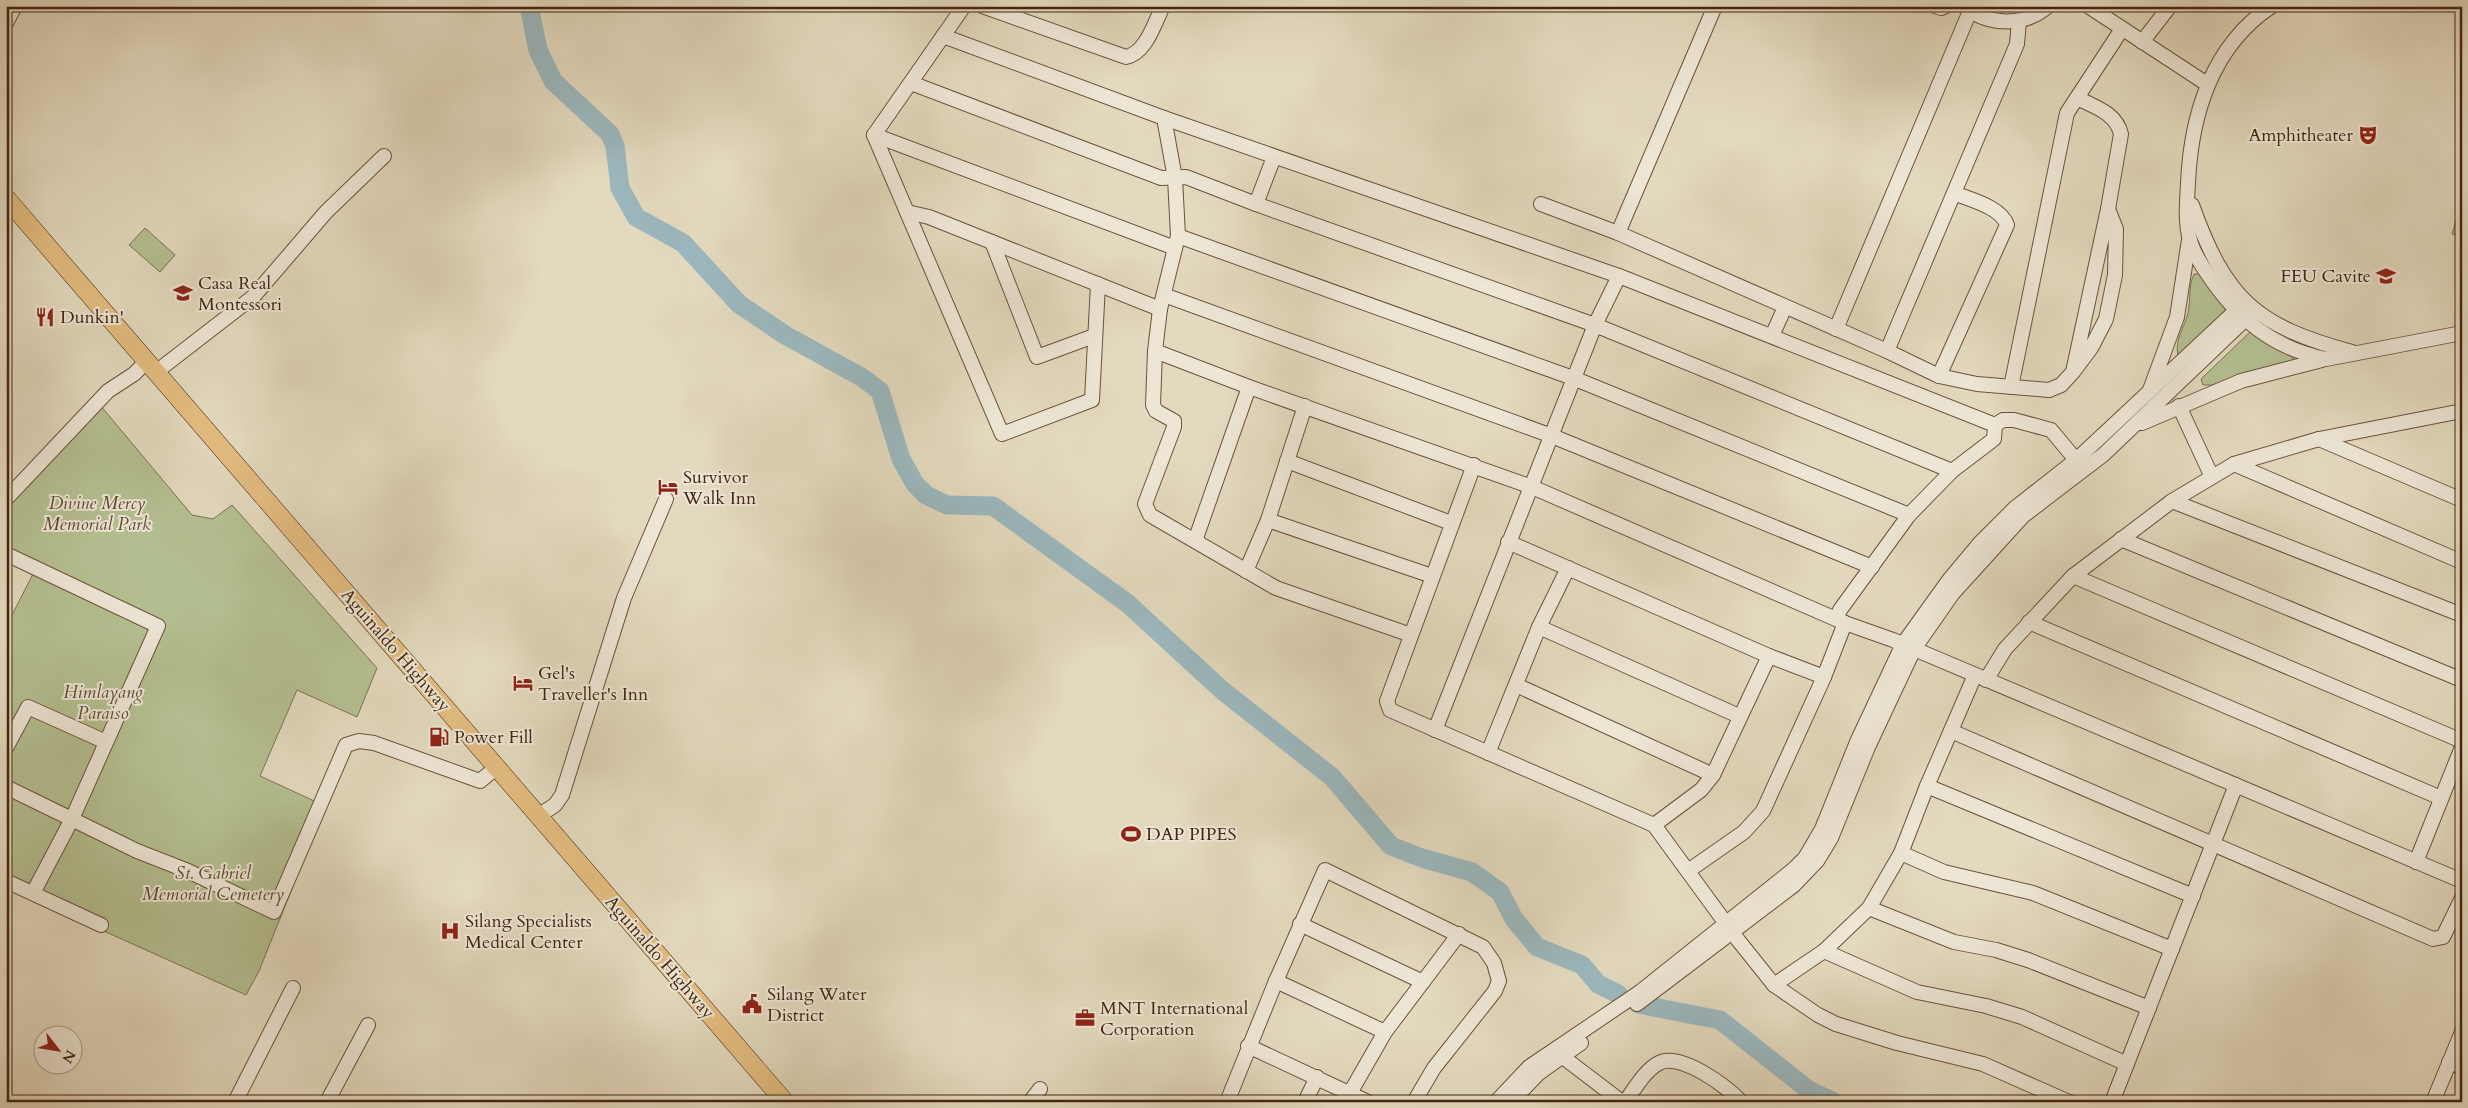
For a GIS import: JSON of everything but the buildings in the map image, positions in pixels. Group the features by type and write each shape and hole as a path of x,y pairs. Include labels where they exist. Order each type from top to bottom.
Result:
{"main road":[{"name":"Aguinaldo Highway","path":"6,198 785,1102"}],"street":[{"path":"6,23 15,6"},
{"path":"874,135 964,6"},
{"path":"982,6 1126,57 1136,56 1142,48 1163,6"},
{"path":"1618,233 1715,6"},
{"path":"1935,6 1941,8 1946,6"},
{"path":"1836,328 1967,9 1994,20 2019,21 2032,17 2048,6"},
{"path":"2142,42 2170,6"},
{"path":"2148,394 2178,317 2189,239 2187,193 2193,132 2208,84 2224,54 2242,30 2272,6"},
{"path":"2092,7 2122,29 2208,84"},
{"path":"1888,351 2017,44 2019,21"},
{"path":"2011,387 2067,113 2122,29"},
{"path":"943,36 1164,118 1619,276 1995,425"},
{"path":"911,83 1161,178 1186,177 1256,204 1595,324 1952,471"},
{"path":"2073,372 2122,134 2119,123 2110,115 2078,98"},
{"path":"1164,118 1175,178 1177,242 1160,309 1155,351 1153,409 1174,421 1174,427 1146,504 1146,510 1276,588 1411,635"},
{"path":"874,135 1002,434 1092,400 1098,284"},
{"path":"874,135 1177,242 1573,378 1909,516"},
{"path":"6,499 108,391 134,374 152,367 253,298 326,212 384,156"},
{"path":"1256,204 1274,157"},
{"path":"1939,376 2008,225 2005,219 1997,212 1954,193"},
{"path":"2187,193 2202,234 2215,262 2245,311 2292,333 2355,353"},
{"path":"1541,204 1618,233 1888,351 1939,376 1978,384 2049,390 2061,385 2073,372 2091,348 2106,319 2115,275 2116,229 2108,209"},
{"path":"908,212 929,217 1160,309"},
{"path":"2189,239 2202,266 2272,339 2290,348 2326,359"},
{"path":"992,242 1037,357 1094,336"},
{"path":"1435,730 1508,542 1552,436 1573,378 1595,324 1619,276"},
{"path":"1164,294 1552,436 1872,566"},
{"path":"1772,336 1786,307"},
{"path":"1509,1099 1557,1053 1642,996 1729,927 1794,869 1814,844 1856,742 1908,647 1949,580 1980,543 2015,508 2076,460 2148,394 2245,311"},
{"path":"1908,647 1953,593 2023,516 2103,455 2245,311"},
{"path":"2132,427 2242,381 2326,359 2462,333"},
{"path":"1155,351 1249,387 1532,487 1841,621 1981,677 2462,881"},
{"path":"1195,541 1249,387"},
{"path":"1246,571 1268,520 1306,406"},
{"path":"2179,406 2212,477"},
{"path":"1774,985 1824,951 1869,908 1901,853 1951,731 1981,677 2072,576 2172,501 2234,464 2319,440 2462,411"},
{"path":"1995,425 2003,420 2014,420 2051,430 2076,460"},
{"path":"1688,872 1744,832 1763,811 1824,677 1841,621 1840,610 1909,516 1952,471 1994,439 1995,425"},
{"path":"2319,440 2462,500"},
{"path":"1287,461 1451,523"},
{"path":"2234,464 2462,562"},
{"path":"1474,465 1451,523 1387,701 1390,710 1654,825 1774,985 1818,1015 1836,1024 1897,1043 1984,1064 2069,1102"},
{"path":"538,816 556,805 562,795 624,598 666,499"},
{"path":"2172,501 2462,615"},
{"path":"1268,520 1432,576"},
{"path":"2121,539 2462,680"},
{"path":"1508,542 1769,656 1824,677"},
{"path":"6,554 158,626 72,819 33,893"},
{"path":"1488,753 1539,627 1568,568"},
{"path":"2072,576 2462,741"},
{"path":"2030,622 2441,798"},
{"path":"1539,627 1739,716"},
{"path":"1654,825 1701,790 1713,775 1739,716 1769,656"},
{"path":"1516,685 1713,775"},
{"path":"6,748 28,707 106,742"},
{"path":"1951,731 2433,939 2443,936 2462,898"},
{"path":"6,787 274,912 346,745 359,741 374,743 480,781 497,768"},
{"path":"2416,862 2462,747"},
{"path":"2112,1102 2236,785"},
{"path":"1927,786 2193,896"},
{"path":"1901,853 1944,872 2033,893 2172,949"},
{"path":"1227,1102 1248,1046 1325,870 1483,947 1494,963 1499,981 1495,991 1434,1068 1414,1102"},
{"path":"6,881 101,925"},
{"path":"1869,908 1954,942 1996,950 2028,960 2149,1008"},
{"path":"1300,924 1423,982"},
{"path":"1350,1093 1385,1032 1459,934"},
{"path":"1824,951 1917,992 1986,1006 2022,1017 2127,1064"},
{"path":"1276,980 1385,1032"},
{"path":"235,1102 293,988"},
{"path":"327,1102 368,1025"},
{"path":"2432,1102 2456,1064 2462,1032"},
{"path":"1248,1046 1368,1102"},
{"path":"1557,1053 1623,1102 1658,1064 1668,1061 1692,1067 1714,1079 1741,1102"},
{"path":"1305,1102 1317,1077"},
{"path":"1030,1102 1040,1089"}],"green space":[{"path":"2459,212 2462,213 2462,237 2452,234"},
{"path":"145,228 175,255 160,272 129,245"},
{"path":"2194,274 2201,274 2229,315 2184,357 2178,355 2177,344 2188,313 2191,283"},
{"path":"2251,331 2294,354 2293,359 2290,362 2212,385 2203,385 2201,379"},
{"path":"100,405 192,515 213,519 232,505 377,668 357,717 297,690 260,776 325,806 259,971 246,995 6,887 6,616 11,617 38,564 6,548 6,506"}],"waterway":[{"path":"529,6 538,50 553,81 610,134 615,146 620,188 636,217 683,243 739,304 785,335 863,378 880,391 901,459 915,484 926,495 947,505 993,506 1127,603 1223,691 1332,777 1391,846 1422,858 1472,872 1500,892 1514,919 1537,947 1582,965 1598,984 1618,994"},
{"path":"1638,1004 1720,1020 1810,1091 1834,1102"}],"place":[{"name":"Amphitheater","path":"2368,135"},
{"name":"FEU Cavite","path":"2386,276"},
{"name":"Casa Real Montessori","path":"183,293"},
{"name":"Dunkin'","path":"45,317"},
{"name":"Survivor Walk Inn","path":"668,487"},
{"name":"Gel's Traveller's Inn","path":"523,683"},
{"name":"Power Fill","path":"439,737"},
{"name":"DAP PIPES","path":"1131,834"},
{"name":"Silang Specialists Medical Center","path":"450,931"},
{"name":"Silang Water District","path":"752,1004"},
{"name":"MNT International Corporation","path":"1085,1018"}],"park label":[{"name":"Divine Mercy Memorial Park","path":"97,513"},
{"name":"Himlayang Paraiso","path":"103,702"},
{"name":"St. Gabriel Memorial Cemetery","path":"213,883"}]}
